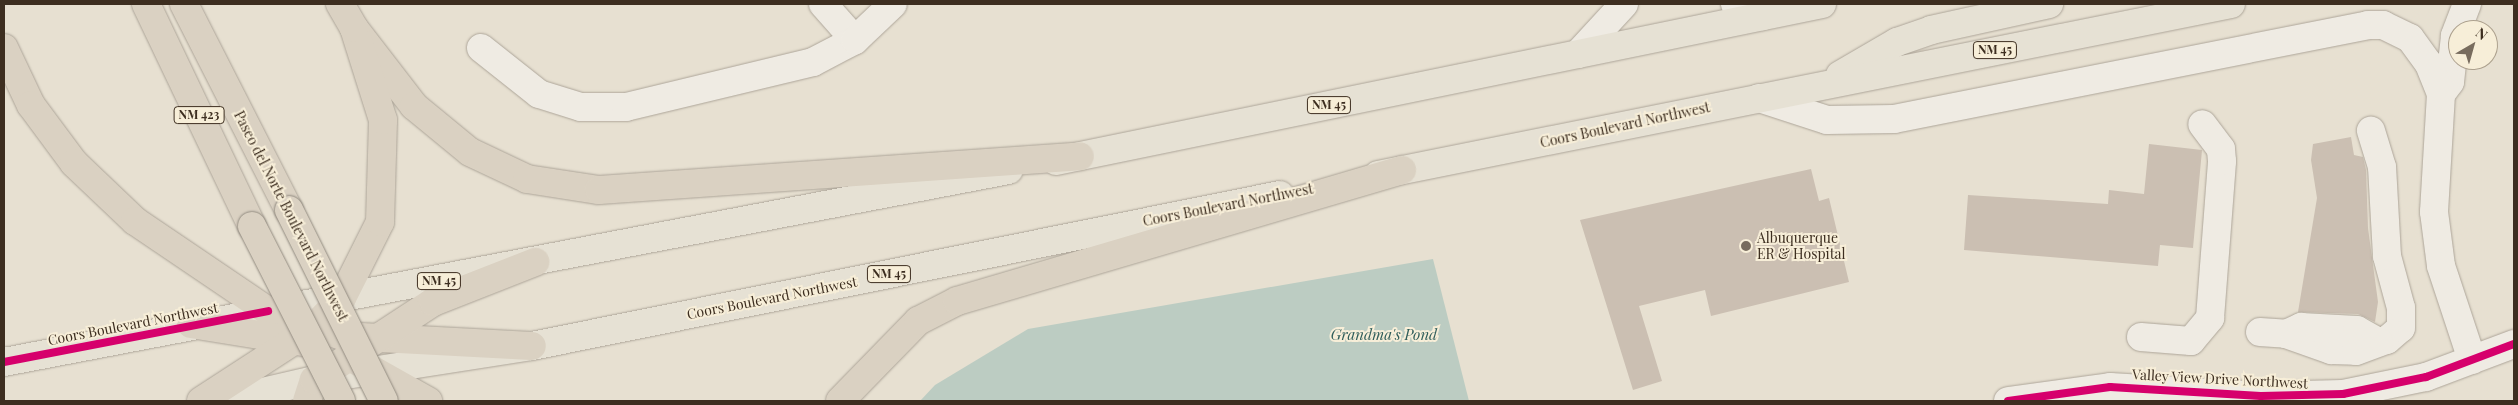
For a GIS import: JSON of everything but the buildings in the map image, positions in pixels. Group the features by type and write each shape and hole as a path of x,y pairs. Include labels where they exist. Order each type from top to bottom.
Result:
{"highway":[{"name":"NM 423","path":"146,4 252,226 342,401"},
{"name":"Paseo del Norte Boulevard Northwest","path":"184,4 384,401"},
{"path":"340,4 354,28 414,106 470,152 527,178 599,190 1080,156"},
{"path":"201,401 304,334 342,298 380,222 383,120 354,28"},
{"path":"4,48 31,105 74,162 135,221 304,334 350,357 428,401"},
{"path":"840,401 918,321 957,301 1402,170"},
{"path":"310,391 350,357 379,336 433,302 535,262"},
{"path":"191,324 304,334 379,336 532,346"}],"main road":[{"name":"Coors Boulevard Northwest","path":"4,362 191,324 535,262 1080,156 1822,4"},
{"path":"1828,83 1906,39 1961,22 2049,4"},
{"name":"Coors Boulevard Northwest","path":"224,401 310,391 374,370 532,346 1828,83 2231,4"}],"street":[{"path":"823,4 855,40"},
{"path":"481,48 539,94 601,108 626,107 813,62 855,40 893,4"},
{"path":"1578,54 1624,4"},
{"path":"1734,4 1762,16"},
{"path":"2441,94 2450,82 2455,36 2467,4"},
{"path":"1759,98 1827,120 1894,120 2368,25 2383,25 2410,38 2429,64 2441,94 2434,187 2436,239 2448,292 2472,360"},
{"path":"2141,337 2191,341 2210,318 2222,161 2221,149 2202,124"},
{"path":"2273,333 2331,350 2356,351 2395,335 2403,319 2387,256 2382,167 2371,131"},
{"name":"Valley View Drive Northwest","path":"2008,401 2110,386 2188,396 2309,399 2402,383 2514,344"}],"water":[{"name":"Grandma's Pond","path":"1433,259 1469,401 920,401 935,385 1028,329"}],"cycle path":[{"path":"4,362 268,311"},
{"path":"2008,401 2110,387 2261,396 2343,394 2426,377 2514,344"}],"place":[{"name":"Albuquerque ER & Hospital","path":"1746,246"}]}
